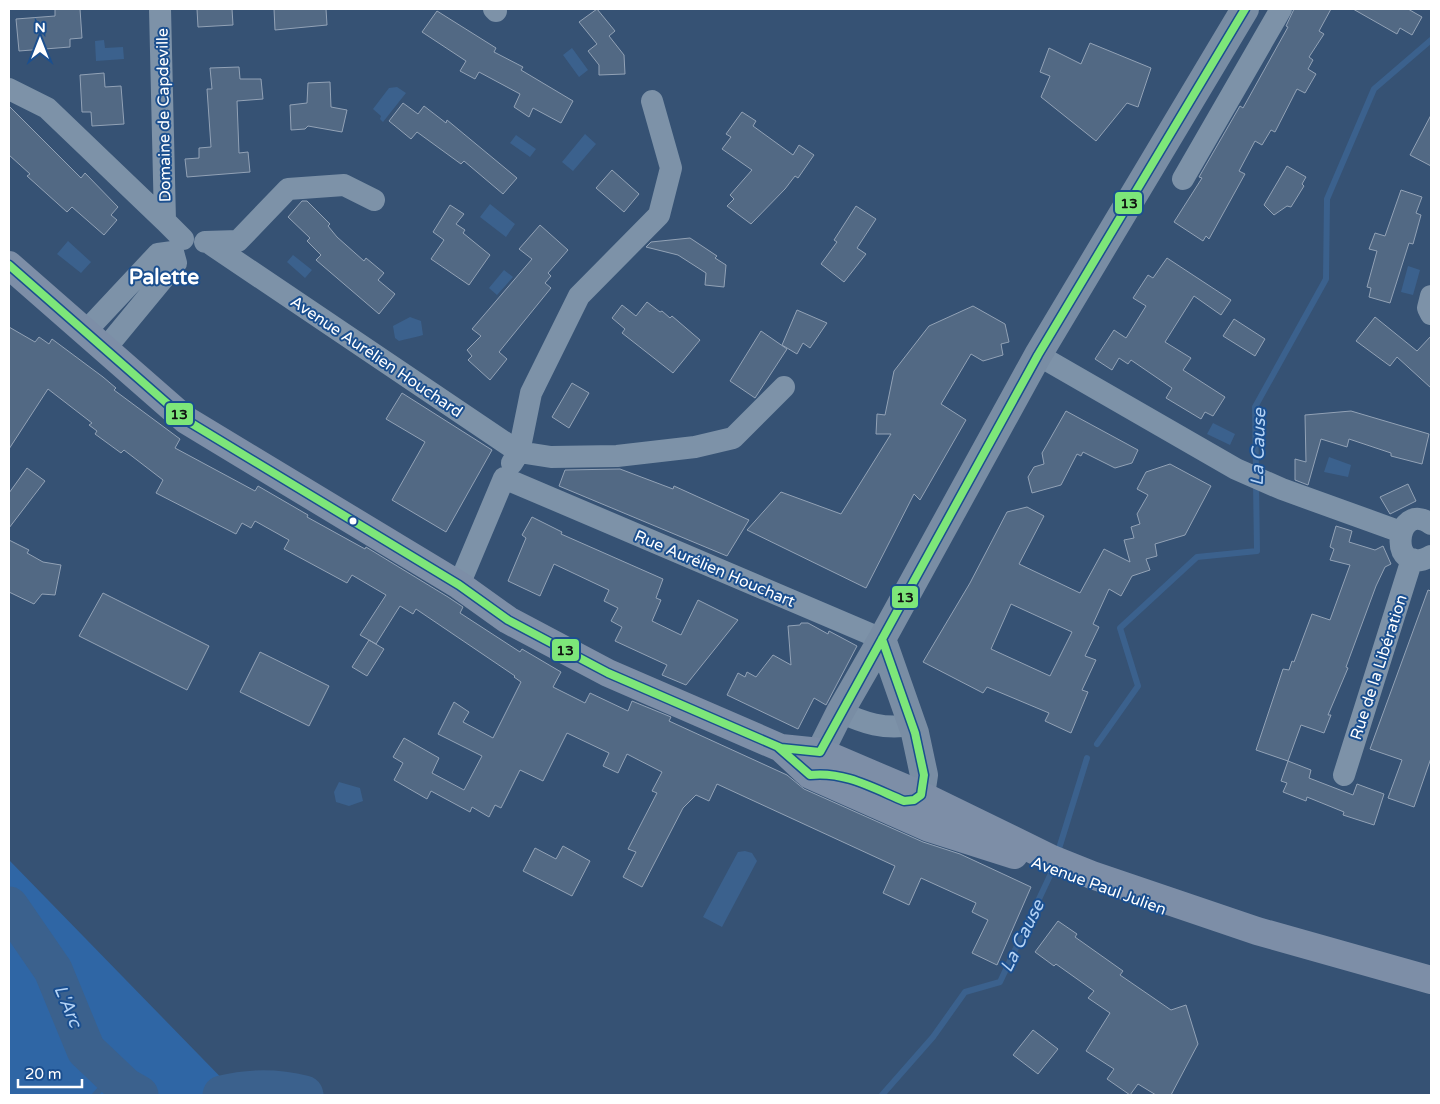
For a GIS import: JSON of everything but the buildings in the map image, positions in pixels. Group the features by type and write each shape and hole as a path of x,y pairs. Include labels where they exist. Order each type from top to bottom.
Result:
{"main road":[{"name":"Avenue Paul Julien","path":"9,265 186,420 459,585 508,620 608,673 781,748 929,828 1050,863 1256,941 1431,991"},
{"name":"Avenue Paul Julien","path":"819,770 921,795 1050,863"},
{"name":"Avenue Paul Julien","path":"1091,879 1258,931 1431,980"}],"street":[{"name":"Domaine de Capdeville","path":"160,9 166,220"},
{"path":"819,770 840,712 882,640 1038,355 1245,9"},
{"path":"1182,179 1281,9"},
{"name":"Domaine de Capdeville","path":"9,89 47,108 166,220 178,245"},
{"path":"459,585 504,478 519,452 531,393 579,296 659,215 671,168 652,101"},
{"path":"1183,112 1211,129"},
{"path":"85,332 158,254 178,245 238,242 288,189 344,185 374,200"},
{"name":"Avenue Aurélien Houchard","path":"209,243 519,452"},
{"path":"105,349 176,263 178,245"},
{"path":"1431,296 1428,308 1431,314"},
{"path":"1038,355 1236,469 1282,489 1401,532 1409,523 1415,520 1430,519"},
{"path":"519,452 551,457 617,456 695,447 733,438 784,387"},
{"name":"Rue Aurélien Houchart","path":"504,478 882,640"},
{"name":"Rue de la Libération","path":"1344,776 1422,557 1402,550 1399,538 1401,532"},
{"path":"882,640 912,725 924,776 921,795"},
{"path":"840,712 870,725 898,728 912,725"}],"shaded area":[{"path":"104,40 105,48 123,47 124,59 96,61 95,41"},
{"path":"572,48 588,70 579,77 563,55"},
{"path":"397,87 406,93 383,122 380,119 381,116 373,109 389,88"},
{"path":"585,134 596,144 573,171 562,162"},
{"path":"516,135 536,149 530,157 510,143"},
{"path":"490,204 515,224 506,237 480,217"},
{"path":"68,241 91,262 81,273 57,254"},
{"path":"293,255 312,270 305,278 287,262"},
{"path":"1408,266 1420,270 1413,295 1401,292"},
{"path":"504,270 513,277 497,295 489,288"},
{"path":"410,317 421,321 423,335 399,341 395,338 393,326"},
{"path":"1213,423 1235,434 1230,445 1207,434"},
{"path":"1329,457 1351,465 1348,477 1324,472"},
{"path":"339,782 360,788 363,801 349,806 336,802 334,792"},
{"path":"738,852 752,853 757,861 722,927 703,917"},
{"path":"9,860 238,1095 9,1095"}],"waterway":[{"name":"La Cause","path":"1256,472 1255,407 1326,279 1327,199 1374,89 1431,40"},
{"name":"La Cause","path":"1097,744 1138,686 1120,628 1197,557 1257,551 1256,482"},
{"name":"La Cause","path":"1057,855 1087,758"},
{"name":"La Cause","path":"882,1095 933,1037 965,992 1000,982 1054,867"},
{"name":"L'Arc","path":"9,906 53,970 86,1050 125,1087 139,1095"},
{"path":"95,1095 113,1075"},
{"name":"L'Arc","path":"222,1095 263,1090 304,1095"}],"transit line":[{"name":"13","path":"9,265 186,420 459,585 508,620 608,673 781,748 820,752 1038,355 1245,9"},
{"name":"13","path":"778,747 810,775 823,774 847,778 904,801 914,800 921,795 924,775 915,733 882,639"}],"district":[{"name":"Palette","path":"164,277"}]}
